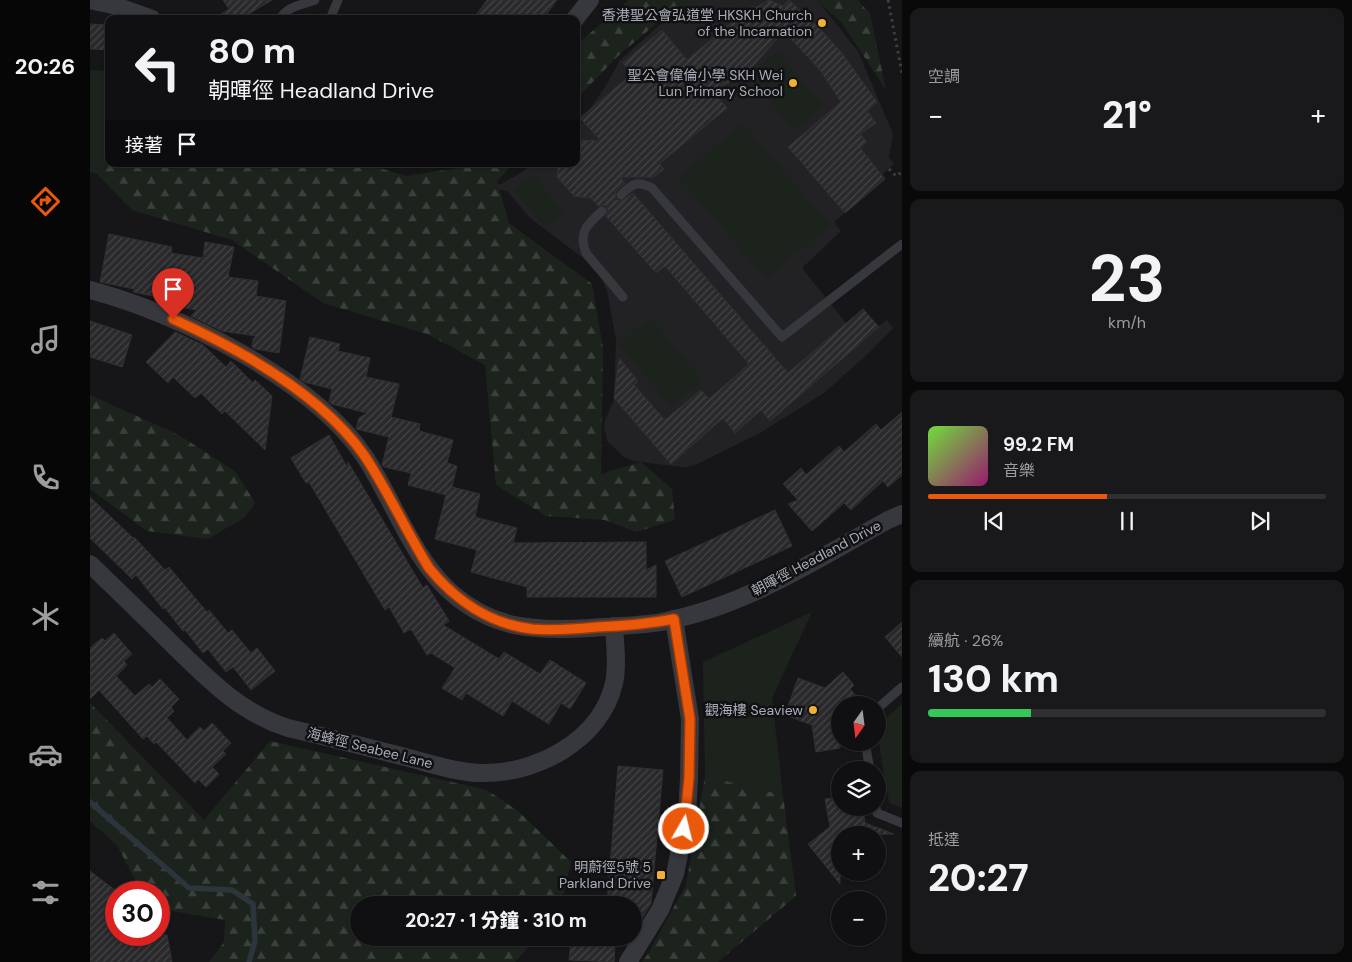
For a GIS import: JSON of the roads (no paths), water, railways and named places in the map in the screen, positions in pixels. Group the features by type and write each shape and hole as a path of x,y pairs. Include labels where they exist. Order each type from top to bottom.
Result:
{"street":[{"path":"90,0 141,15"},
{"path":"579,15 590,0"},
{"name":"朝暉徑 Headland Drive","path":"90,290 156,311 200,331 274,374 316,406 352,440 364,456 429,568 440,581 467,604 498,620 531,629 565,629 651,624 674,619 761,590 880,524 902,514"},
{"name":"海蜂徑 Seabee Lane","path":"90,564 225,694 263,719 288,728 447,768 477,773 505,771 534,764 559,752 578,739 605,705 614,683 616,672 614,626"},
{"path":"628,962 660,910 675,874 687,815 690,719 674,619"}],"lane":[{"path":"282,15 293,6 315,0"},
{"path":"332,15 338,0"},
{"path":"620,195 630,186 636,184 644,184 652,188 782,337 902,244"},
{"path":"602,211 586,226 584,247 586,254 623,297"},
{"path":"886,701 902,687"},
{"path":"884,816 902,823"}],"waterway":[{"path":"90,802 189,888 232,890 253,904 255,941 249,962"}],"place":[{"name":"香港聖公會弘道堂 HKSKH Church of the Incarnation","path":"822,23"},
{"name":"聖公會偉倫小學 SKH Wei Lun Primary School","path":"793,83"},
{"name":"觀海樓 Seaview","path":"813,710"},
{"name":"明蔚徑5號 5 Parkland Drive","path":"661,875"}]}
